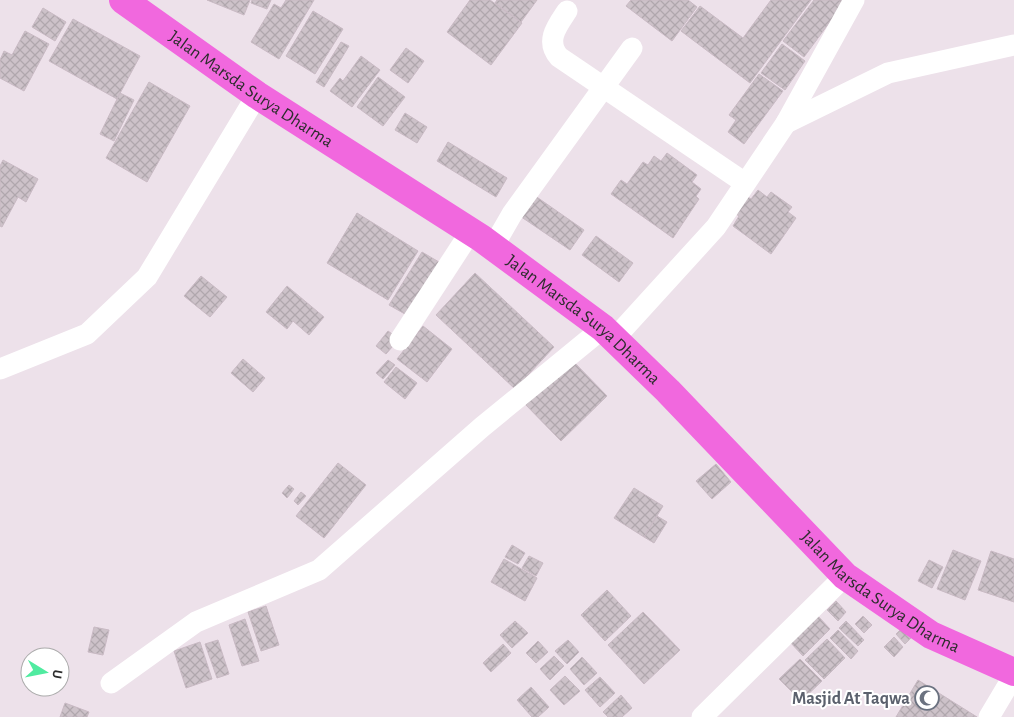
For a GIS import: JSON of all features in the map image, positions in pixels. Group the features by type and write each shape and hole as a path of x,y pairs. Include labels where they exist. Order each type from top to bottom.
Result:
{"highway":[{"name":"Jalan Marsda Surya Dharma","path":"134,3 256,95 470,231 608,334 668,391 845,576 931,635 1014,674"}],"street":[{"path":"111,683 196,622 319,570 482,427 608,334 716,227 786,123 854,0"},
{"path":"567,10 551,39 553,50 559,57 745,183"},
{"path":"786,123 888,73 1014,44"},
{"path":"493,247 512,214 632,48"},
{"path":"0,369 87,334 147,277 256,95"},
{"path":"400,340 470,231"},
{"path":"702,717 845,576"},
{"path":"989,717 1014,674"}],"building":[{"path":"207,0 250,0 244,15"},
{"path":"252,0 271,0 267,9 251,3"},
{"path":"286,0 314,0 279,59 251,42 274,4 281,8"},
{"path":"470,0 490,0 522,23 491,65 447,32"},
{"path":"497,0 537,0 521,22 495,3"},
{"path":"631,0 688,0 697,7 672,41 626,6"},
{"path":"771,0 811,0 750,83 681,31 700,6 743,38"},
{"path":"814,0 846,0 804,57 783,41"},
{"path":"43,8 66,22 55,41 32,27"},
{"path":"313,11 343,29 315,74 286,56"},
{"path":"73,19 140,56 117,99 49,61"},
{"path":"25,31 49,44 24,91 0,78 0,60 4,51 12,55"},
{"path":"341,42 349,46 324,87 316,82"},
{"path":"782,44 805,61 785,90 761,73"},
{"path":"406,48 424,61 408,83 390,70"},
{"path":"361,56 380,70 352,107 330,91 340,78 343,81"},
{"path":"759,74 783,91 744,144 728,132 736,120 729,115"},
{"path":"378,77 405,97 383,126 357,107"},
{"path":"149,82 190,106 147,182 106,158"},
{"path":"120,93 134,100 114,141 100,134"},
{"path":"405,113 427,127 417,143 395,130"},
{"path":"448,142 507,178 496,197 437,161"},
{"path":"667,153 697,175 692,182 701,189 696,196 699,199 673,238 611,194 621,180 627,184 643,162 648,165 654,156 661,161"},
{"path":"3,160 38,179 26,202 18,197 2,227 0,226 0,166"},
{"path":"758,190 767,197 771,192 792,207 788,212 796,218 771,254 733,226 739,216 730,210 742,193 751,199"},
{"path":"531,193 584,230 570,250 517,214"},
{"path":"357,213 418,251 388,300 327,263"},
{"path":"596,236 633,263 619,282 582,255"},
{"path":"422,252 444,265 412,318 389,305"},
{"path":"475,273 554,347 515,389 436,315"},
{"path":"201,276 227,297 210,317 184,296"},
{"path":"287,286 324,317 309,335 293,321 287,329 266,312"},
{"path":"423,326 452,349 427,382 397,359"},
{"path":"388,331 399,339 386,354 376,346"},
{"path":"570,358 607,396 561,441 524,403"},
{"path":"243,359 265,378 253,392 231,373"},
{"path":"388,360 395,365 383,379 376,373"},
{"path":"396,367 417,383 405,399 384,382"},
{"path":"338,463 366,485 324,538 296,516"},
{"path":"716,464 731,482 712,499 696,481"},
{"path":"289,485 294,489 287,498 282,493"},
{"path":"634,488 663,506 644,537 614,518"},
{"path":"301,492 306,496 298,505 294,501"},
{"path":"657,516 667,522 654,543 644,537"},
{"path":"512,545 525,553 518,564 505,557"},
{"path":"953,550 981,561 965,600 937,589"},
{"path":"991,551 1014,559 1014,602 978,590"},
{"path":"529,556 543,563 536,576 522,568"},
{"path":"504,559 537,578 525,601 491,582"},
{"path":"929,560 943,567 932,588 918,581"},
{"path":"607,590 631,616 605,641 581,615"},
{"path":"836,601 846,612 838,621 827,610"},
{"path":"266,606 279,645 261,651 248,612"},
{"path":"643,612 680,650 644,684 608,645"},
{"path":"817,615 830,629 803,656 790,642"},
{"path":"863,616 872,625 864,633 855,624"},
{"path":"245,619 259,661 242,666 229,625"},
{"path":"515,621 528,633 512,648 500,635"},
{"path":"846,621 864,640 858,646 839,628"},
{"path":"94,627 109,630 103,655 88,652"},
{"path":"902,628 911,638 905,644 896,634"},
{"path":"838,630 858,651 851,659 830,638"},
{"path":"894,637 903,647 894,657 884,647"},
{"path":"827,639 845,658 824,679 805,660"},
{"path":"218,640 229,674 217,678 205,644"},
{"path":"568,640 579,652 567,664 555,651"},
{"path":"538,641 548,652 536,663 526,653"},
{"path":"200,642 212,679 186,688 174,651"},
{"path":"503,644 511,653 491,672 483,663"},
{"path":"554,656 564,666 550,680 540,669"},
{"path":"582,657 597,673 584,685 570,669"},
{"path":"800,659 822,681 801,701 779,679"},
{"path":"565,676 580,691 564,705 550,690"},
{"path":"600,677 615,693 600,707 585,690"},
{"name":"Masjid At Taqwa","path":"918,680 977,717 896,717"},
{"path":"531,687 549,707 538,717 532,717 517,700"},
{"path":"621,695 632,708 622,717 608,717 603,712"},
{"path":"65,703 89,712 87,717 60,717"}],"place":[{"name":"Masjid At Taqwa","path":"927,698"}]}
